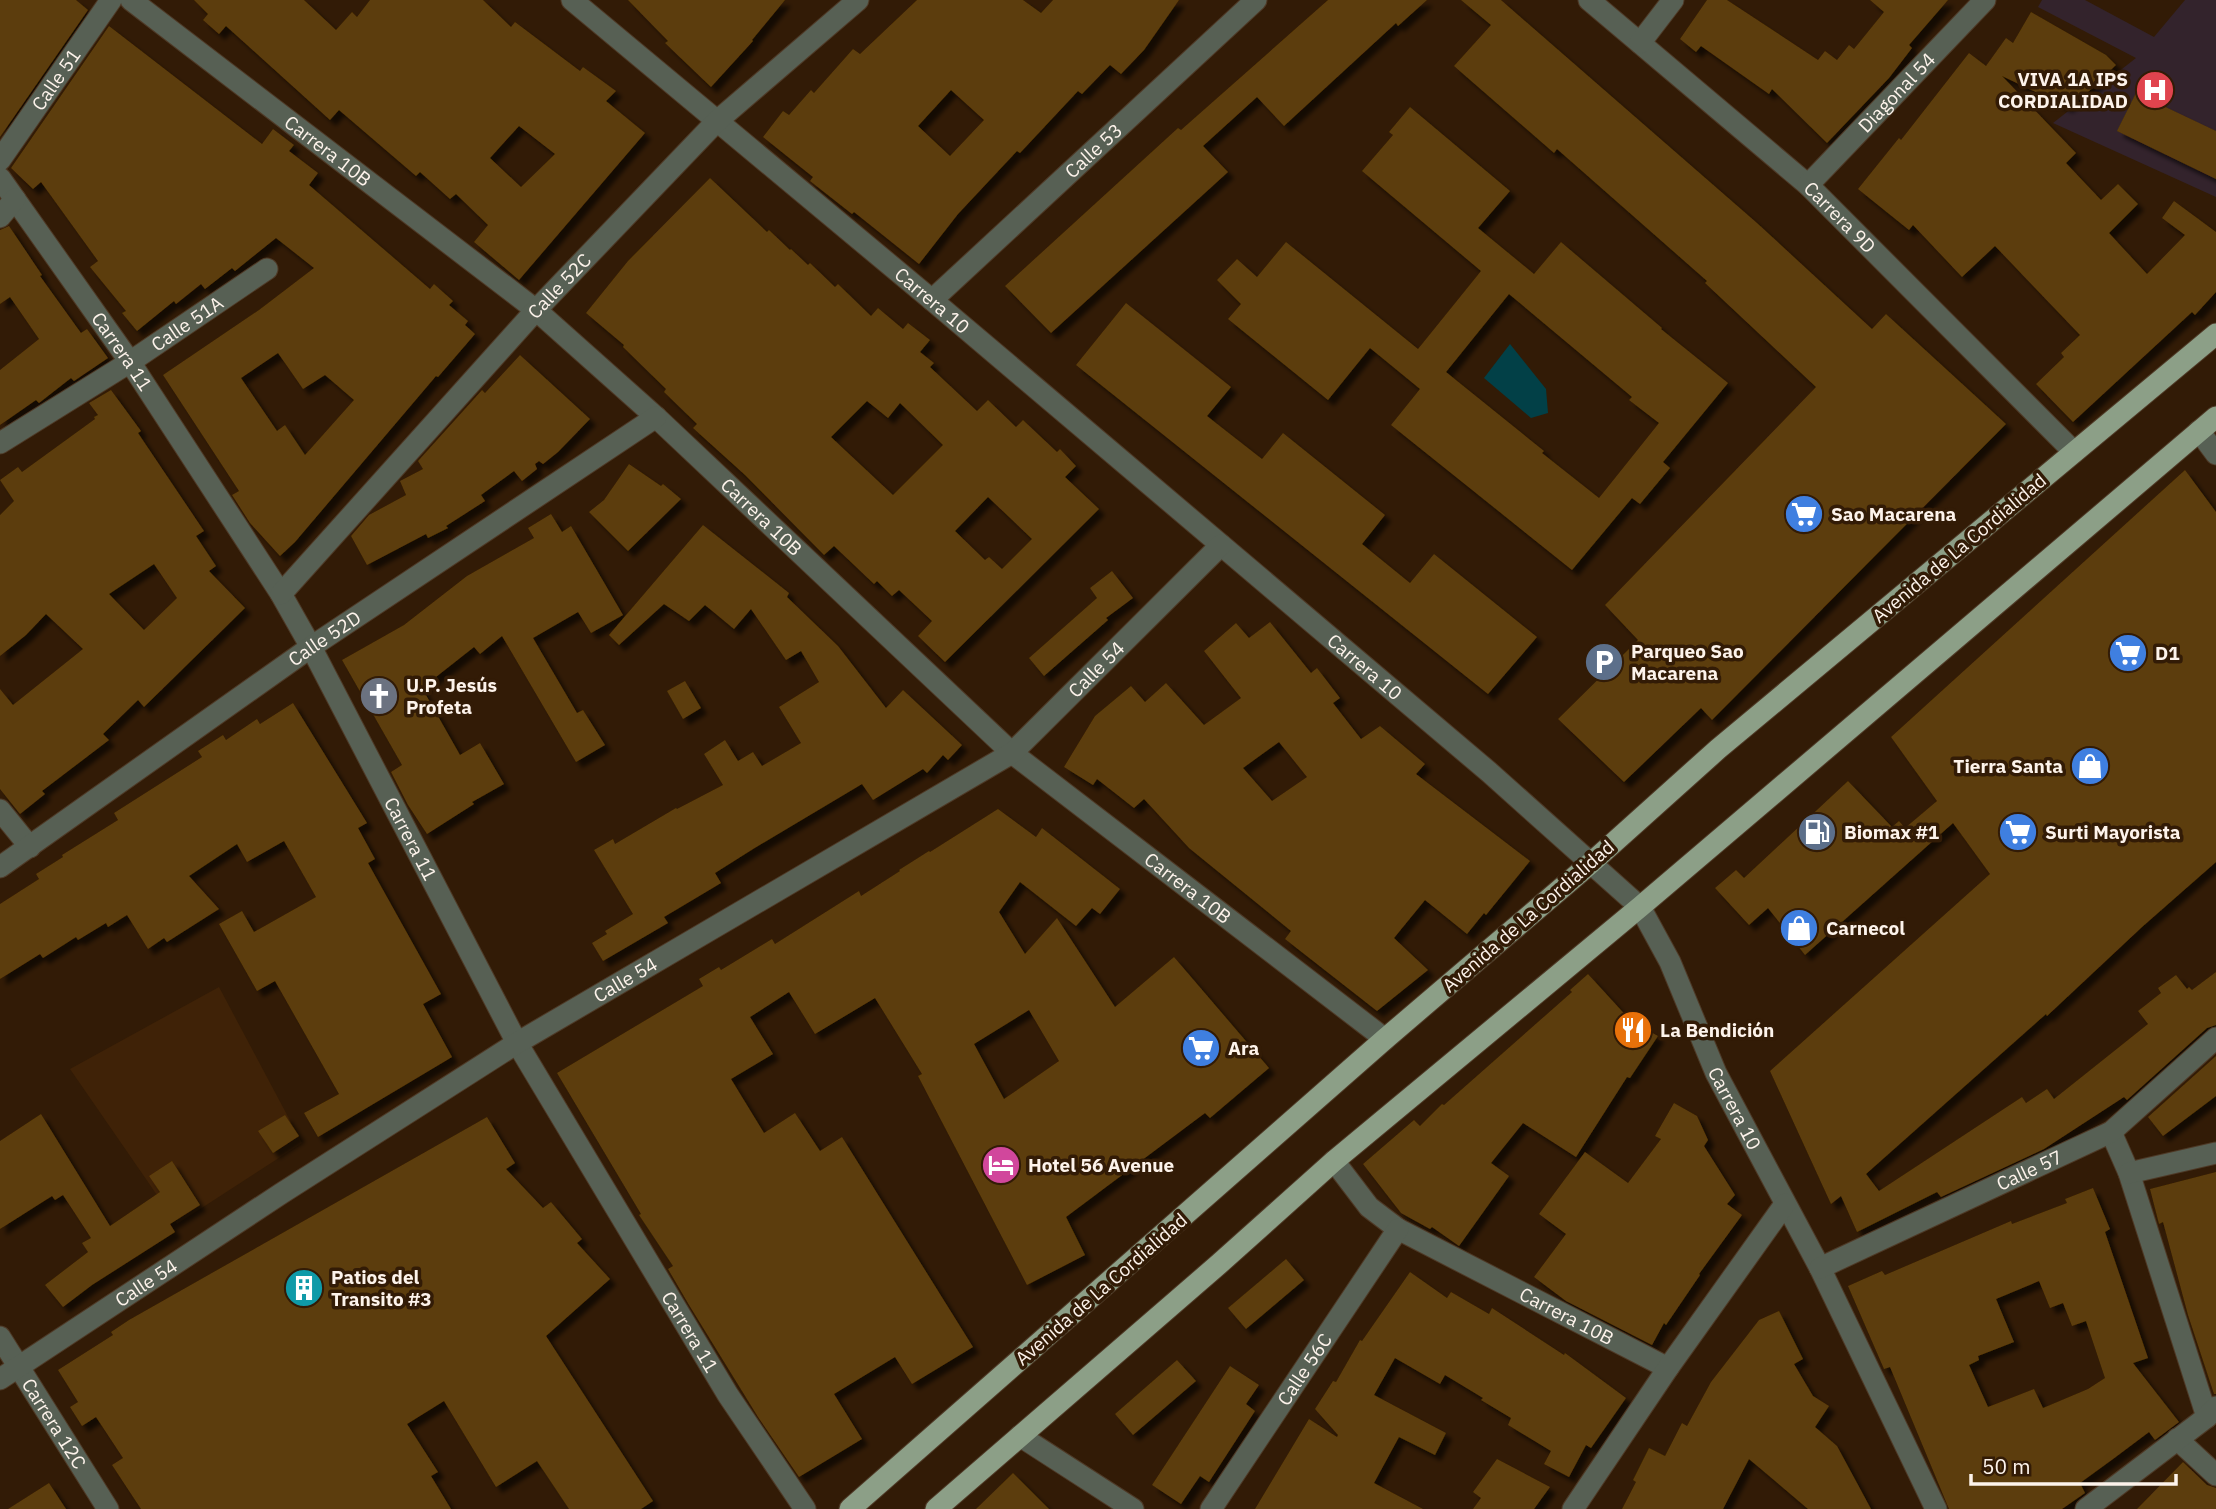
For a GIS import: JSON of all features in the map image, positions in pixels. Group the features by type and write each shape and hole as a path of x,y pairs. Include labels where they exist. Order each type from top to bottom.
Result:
{"main road":[{"name":"Avenida de La Cordialidad","path":"850,1509 1385,1038 1591,863 1718,749 2216,334"},
{"path":"936,1509 1334,1161 1640,906 2216,417"}],"street":[{"name":"Calle 51","path":"0,160 111,0"},
{"name":"Carrera 10B","path":"131,0 536,310 656,416 1012,753 1385,1038"},
{"name":"Carrera 10","path":"572,0 932,300 1489,772 1640,906 1670,962 1716,1073 1820,1268 1936,1509"},
{"name":"Calle 52C","path":"281,594 536,310 716,122 858,0"},
{"name":"Calle 53","path":"932,300 1256,0"},
{"name":"Carrera 9D","path":"1589,0 1808,185 2074,452"},
{"path":"1640,43 1673,0"},
{"name":"Diagonal 54","path":"1808,185 1985,0"},
{"name":"Carrera 11","path":"0,178 130,362 281,594 517,1043 728,1395 805,1509"},
{"path":"0,217 15,199"},
{"name":"Calle 51A","path":"0,443 130,362 267,269"},
{"name":"Calle 52D","path":"0,867 311,647 656,416"},
{"path":"2199,430 2216,454"},
{"name":"Calle 54","path":"0,1379 282,1193 517,1043 1012,753 1221,545"},
{"path":"0,810 30,847"},
{"name":"Calle 57","path":"1820,1268 2111,1132 2216,1038"},
{"path":"2085,1509 2211,1412 2129,1173 2111,1132"},
{"path":"2129,1173 2216,1153"},
{"name":"Carrera 10B","path":"1334,1161 1369,1207 1398,1229 1668,1368"},
{"path":"1573,1509 1668,1368 1785,1204"},
{"name":"Calle 56C","path":"1211,1509 1398,1229"},
{"name":"Carrera 12C","path":"0,1337 108,1509"},
{"path":"1020,1436 1133,1509"},
{"path":"2177,1439 2216,1475"}],"shaded area":[{"name":"VIVA 1A IPS CORDIALIDAD","path":"2042,0 2085,0 2154,37 2185,0 2216,0 2216,197 2053,123 2136,58 2038,7"},
{"path":"219,987 302,1143 177,1224 70,1069"}],"water":[{"path":"1510,344 1546,389 1548,413 1531,418 1484,378"}],"building":[{"path":"0,0 76,0 88,10 0,137"},
{"path":"194,0 304,0 336,30 352,12 357,17 370,0 483,0 511,27 515,22 580,71 583,67 616,91 606,101 645,133 519,280 474,242 488,225 456,194 450,199 420,172 416,176 339,110 330,120 226,26 219,34 203,20 208,14","holes":["519,126 555,154 521,187 490,158"]},
{"path":"628,0 785,0 753,41 711,87 665,43 668,41"},
{"path":"917,0 1023,0 1041,13 1053,0 1179,0 1144,50 1121,74 1110,65 1082,94 1078,91 958,214 919,264 810,181 813,177 763,137 783,111 789,115 811,90 814,93 853,49 860,54","holes":["951,90 984,120 950,156 918,126"]},
{"path":"1328,0 1427,0 1398,26 1396,23 1284,126 1257,97 1203,146 1228,172 1051,333 1005,286 1178,128 1181,130"},
{"path":"1461,0 1501,0 1757,223 1872,329 1886,314 2006,424 1712,720 1701,708 1624,782 1558,719 1638,640 1605,605 1816,387 1705,283 1707,281 1557,149 1554,153 1454,66 1491,25"},
{"path":"1707,0 1727,0 1818,60 1825,51 1837,60 1849,45 1854,49 1884,12 1870,0 1948,0 1909,45 1912,48 1889,78 1827,143 1772,89 1769,94 1701,46 1696,52 1680,39"},
{"path":"2031,12 2106,55 2116,65 2085,95 2082,92 2067,107 2002,76 2076,153 2066,163 2101,200 2118,184 2138,204 2109,233 2147,274 2185,235 2162,218 2174,201 2216,232 2216,292 2195,315 2192,312 2073,422 2036,384 2064,357 2061,353 2080,335 1995,246 1962,277 1913,225 1909,230 1858,189 1899,138 1901,140 1969,53 1986,66 2006,38 2013,43"},
{"path":"109,26 262,144 273,129 294,145 289,151 318,173 309,185 430,289 434,284 453,301 449,305 468,321 465,325 475,334 280,556 250,523 232,495 239,491 163,375 259,310 314,268 276,238 235,271 232,268 205,289 201,284 176,304 174,301 137,331 122,313 126,311 90,267 98,261 41,182 33,189 11,168","holes":["278,353 303,389 325,375 354,400 305,455 285,425 277,431 241,378"]},
{"path":"2136,93 2216,131 2216,179 2117,131"},
{"path":"1410,107 1510,191 1478,228 1534,274 1561,242 1728,383 1663,462 1670,468 1640,504 1632,498 1572,570 1391,425 1420,389 1370,348 1328,400 1228,319 1241,304 1217,280 1237,259 1257,277 1286,242 1418,349 1481,271 1362,171 1393,135 1389,132","holes":["1509,294 1632,397 1629,400 1659,423 1599,498 1446,372"]},
{"path":"710,178 767,232 769,230 808,265 810,263 835,287 838,284 871,316 878,308 903,329 908,323 930,340 920,352 934,363 930,367 977,411 988,400 1016,427 1023,420 1057,452 1060,449 1076,466 1065,477 1099,509 945,662 918,636 932,621 899,590 892,596 877,581 874,584 834,546 824,555 745,475 693,428 697,424 664,392 666,389 623,347 624,345 586,313 628,261","holes":["867,401 888,418 900,403 943,445 893,495 831,437","988,497 1032,539 1002,569 989,557 985,560 955,531"]},
{"path":"9,226 42,275 40,276 81,333 87,329 108,358 74,381 71,378 39,403 36,400 0,425 0,370 39,339 10,297 0,304 0,230"},
{"path":"1126,303 1231,387 1207,416 1262,459 1283,433 1385,515 1362,544 1410,583 1434,554 1537,637 1488,694 1076,365"},
{"path":"520,355 590,419 558,452 543,464 539,461 535,464 537,469 522,481 514,471 481,495 485,501 446,526 448,528 428,538 426,534 367,565 351,536 369,515 406,495 400,481 423,469 418,461 482,390 485,393"},
{"path":"111,390 141,431 138,433 204,531 196,536 216,566 209,571 245,608 144,707 138,700 103,734 109,740 42,791 45,794 20,814 0,789 0,689 13,705 83,649 46,614 0,656 0,515 14,501 0,480 18,467 22,472 95,419 98,415 89,403","holes":["154,564 177,598 144,630 109,594"]},
{"path":"629,464 661,486 663,484 681,499 628,551 589,512 604,500"},
{"path":"2185,470 2216,512 2216,862 2047,1016 2046,1014 1866,1174 1879,1191 2022,1097 2026,1103 2047,1089 2054,1099 2148,1024 2138,1011 2161,993 2158,988 2176,975 2187,989 2189,987 2192,990 2216,972 2216,1025 2207,1028 2127,1100 2124,1097 2044,1149 1941,1197 1937,1192 1857,1232 1841,1196 1831,1204 1770,1071 1990,874 1953,823 1805,955 1768,908 1749,925 1715,888 1736,870 1744,878 1848,781 1892,827 1899,821 1905,828 1937,801 1891,737"},
{"path":"551,514 562,532 571,526 623,615 591,633 578,612 533,638 577,713 583,710 605,745 576,762 502,636 480,654 474,647 422,688 460,755 480,743 504,784 472,802 474,804 427,834 391,772 402,765 342,660 404,625 467,576 534,538 528,528"},
{"path":"703,525 789,593 787,597 838,646 886,708 903,690 962,745 948,760 943,755 927,773 923,769 873,800 862,784 753,849 715,873 721,883 664,917 668,923 603,961 592,943 607,934 605,931 633,914 594,850 613,839 615,844 676,808 723,785 704,754 725,740 738,761 753,752 762,766 801,743 779,707 819,682 801,651 786,660 751,609 734,629 705,605 689,621 664,604 619,645 609,635"},
{"path":"1112,571 1133,598 1106,618 1108,620 1044,676 1029,658 1097,598 1090,588"},
{"path":"1270,622 1311,673 1317,668 1340,698 1333,703 1361,739 1380,726 1425,764 1416,774 1530,861 1467,934 1425,900 1394,938 1428,970 1377,1011 1285,939 1291,931 1189,848 1144,799 1134,808 1097,779 1093,785 1064,767 1095,716 1131,686 1145,702 1166,683 1204,725 1241,698 1204,651 1236,623 1249,638","holes":["1279,742 1307,777 1272,801 1243,768"]},
{"path":"685,681 701,708 683,719 667,691"},
{"path":"293,703 367,823 358,828 375,859 368,863 441,994 423,1004 452,1057 318,1137 304,1113 339,1094 275,981 257,991 219,924 242,911 254,932 316,897 284,841 247,862 237,844 189,876 219,909 167,942 164,938 148,949 127,915 108,927 106,923 78,940 76,937 43,958 40,954 0,979 0,904 39,879 36,874 63,857 62,855 118,820 114,813 202,757 198,751 223,735 226,740 257,719 260,724"},
{"path":"998,809 1036,837 1042,828 1120,889 1100,914 1092,908 1076,926 1020,882 999,912 1025,954 1057,918 1115,1007 1174,957 1269,1068 1210,1118 1205,1113 1066,1217 1085,1255 1027,1285 918,1076 922,1074 875,998 815,1034 789,992 750,1017 773,1054 731,1079 764,1133 795,1113 820,1151 842,1137 973,1347 912,1384 895,1357 834,1394 862,1439 799,1477 758,1417 689,1305 668,1269 673,1266 639,1215 641,1214 557,1073 703,986 699,979 719,967 721,970 772,939 775,944 859,891 861,896","holes":["1029,1010 1059,1061 1004,1099 974,1044"]},
{"path":"1588,974 1631,1021 1658,1036 1630,1078 1627,1077 1576,1157 1523,1123 1491,1163 1509,1176 1459,1246 1432,1227 1430,1229 1401,1213 1363,1164 1414,1120 1420,1126 1572,992 1570,990"},
{"path":"2216,1056 2216,1096 2163,1136 2148,1117"},
{"path":"1674,1103 1697,1116 1708,1140 1704,1146 1735,1195 1727,1204 1742,1215 1666,1325 1664,1323 1652,1345 1566,1301 1534,1277 1566,1234 1539,1214 1585,1152 1628,1183 1661,1139 1655,1136"},
{"path":"41,1114 110,1226 160,1192 149,1176 172,1161 200,1205 170,1224 175,1232 92,1285 63,1307 45,1285 88,1252 82,1243 91,1238 63,1195 55,1200 52,1196 0,1229 0,1141"},
{"path":"285,1115 299,1136 273,1153 258,1131"},
{"path":"487,1117 515,1163 506,1169 543,1208 551,1202 582,1239 577,1243 610,1279 546,1336 653,1501 641,1509 569,1509 537,1461 496,1487 444,1401 407,1424 438,1472 431,1476 451,1509 141,1509 112,1465 123,1458 96,1417 82,1426 70,1407 78,1402 58,1370 113,1335 111,1332 129,1320"},
{"path":"2216,1172 2214,1394 2188,1315 2163,1222 2159,1224 2150,1189"},
{"path":"2093,1188 2110,1229 2105,1232 2148,1358 2133,1363 2179,1422 2155,1440 2149,1432 2080,1483 2085,1493 2062,1509 1949,1509 1890,1367 1884,1369 1848,1286 1882,1271 1885,1275 2011,1221 2012,1224 2067,1203 2065,1199","holes":["2039,1281 2050,1308 2063,1303 2072,1326 2086,1321 2105,1378 2088,1389 2043,1408 2034,1389 1988,1407 1969,1365 1979,1360 1978,1356 2014,1342 1996,1299"]},
{"path":"1286,1259 1304,1280 1246,1329 1228,1308"},
{"path":"1410,1272 1447,1298 1451,1292 1489,1314 1492,1308 1564,1355 1565,1353 1626,1398 1591,1448 1586,1445 1569,1477 1544,1464 1551,1451 1508,1425 1511,1418 1481,1400 1483,1398 1445,1375 1440,1384 1395,1358 1374,1395 1446,1433 1435,1455 1399,1437 1374,1483 1423,1509 1255,1509 1309,1419 1337,1437 1315,1409 1333,1381 1336,1382 1360,1340 1362,1341"},
{"path":"1779,1311 1803,1359 1794,1364 1813,1396 1829,1406 1815,1427 1837,1446 1871,1509 1808,1509 1749,1459 1723,1509 1622,1509 1649,1448 1665,1456 1682,1423 1687,1426 1711,1382 1759,1320"},
{"path":"1177,1360 1196,1381 1133,1435 1115,1414"},
{"path":"1230,1366 1259,1385 1246,1404 1255,1411 1209,1482 1200,1476 1181,1504 1152,1485"},
{"path":"1497,1459 1550,1487 1534,1509 1473,1509 1481,1498 1473,1492"},
{"path":"2183,1462 2207,1485 2216,1488 2216,1509 2137,1509"},
{"path":"1013,1473 1049,1509 976,1509"},
{"path":"49,1483 66,1509 8,1509"}],"place":[{"name":"VIVA 1A IPS CORDIALIDAD","path":"2155,90"},
{"name":"Sao Macarena","path":"1804,514"},
{"name":"D1","path":"2128,653"},
{"name":"Parqueo Sao Macarena","path":"1604,662"},
{"name":"U.P. Jesús Profeta","path":"379,696"},
{"name":"Tierra Santa","path":"2090,766"},
{"name":"Biomax #1","path":"1817,832"},
{"name":"Surti Mayorista","path":"2018,832"},
{"name":"Carnecol","path":"1799,928"},
{"name":"La Bendición","path":"1633,1030"},
{"name":"Ara","path":"1201,1048"},
{"name":"Hotel 56 Avenue","path":"1001,1165"},
{"name":"Patios del Transito #3","path":"304,1288"}]}
